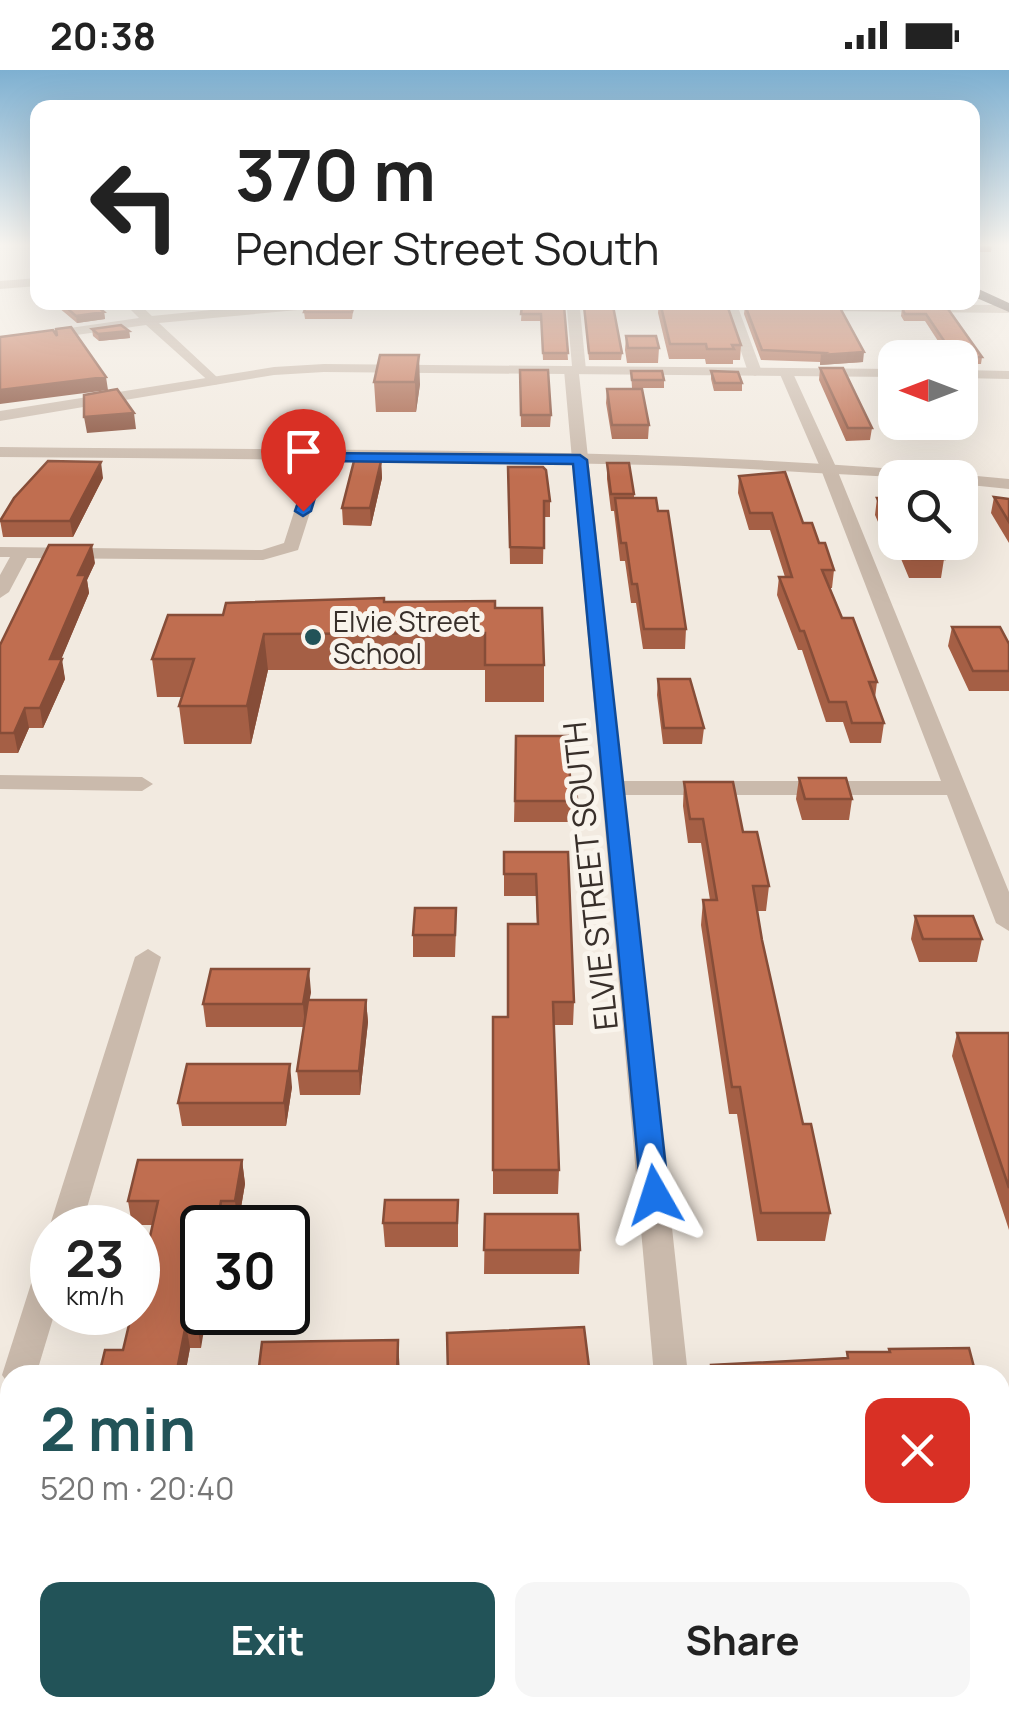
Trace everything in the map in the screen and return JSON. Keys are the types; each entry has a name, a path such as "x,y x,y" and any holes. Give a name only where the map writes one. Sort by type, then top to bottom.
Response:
{"street":[{"path":"0,342 128,323"},
{"path":"150,323 213,381"},
{"name":"ELVIE STREET SOUTH","path":"574,323 580,460 670,1365"},
{"path":"738,323 755,372"},
{"path":"0,416 213,381 324,368 878,374"},
{"path":"786,372 828,467 1009,923"},
{"path":"978,374 1009,375"},
{"path":"0,452 580,460 878,472"},
{"path":"0,552 280,552 292,546 320,456"},
{"path":"978,480 1009,484"},
{"path":"0,592 22,551"},
{"path":"0,782 142,784"},
{"path":"614,788 954,788"},
{"path":"72,1205 148,957"},
{"path":"23,1365 32,1335"}],"building":[{"path":"541,323 565,323 568,353 543,353"},
{"path":"586,323 616,323 622,353 589,353"},
{"path":"665,323 733,323 741,345 732,345 734,349 707,349 706,344 670,344"},
{"path":"752,323 848,323 864,352 821,355 825,353 762,350"},
{"path":"932,323 958,323 970,340 944,340"},
{"path":"121,325 129,331 98,334 92,329"},
{"path":"71,327 106,377 0,390 0,337 53,330 57,336 56,329"},
{"path":"626,336 656,336 659,348 628,348"},
{"path":"380,355 419,355 415,382 374,382"},
{"path":"820,368 843,368 872,428 848,428"},
{"path":"520,370 548,370 551,415 521,415"},
{"path":"631,371 662,371 664,380 632,380"},
{"path":"711,371 738,372 742,383 715,383"},
{"path":"117,389 134,413 84,417 84,395"},
{"path":"607,389 642,389 649,425 612,425"},
{"path":"48,461 101,462 70,521 0,521 14,498"},
{"path":"354,461 381,461 370,508 342,508"},
{"path":"607,463 629,463 634,494 611,494"},
{"path":"508,467 546,470 550,501 544,501 544,548 510,547"},
{"path":"785,472 803,523 812,523 819,543 825,543 834,570 822,570 842,618 853,618 877,682 869,682 884,723 852,723 846,702 829,702 804,631 800,631 779,577 792,577 772,513 750,513 739,476"},
{"path":"994,497 1009,499 1009,522"},
{"path":"615,498 656,498 658,511 668,511 686,629 644,629 637,584 632,584 626,543 621,543"},
{"path":"49,545 92,545 78,575 86,575 50,659 62,659 40,708 25,708 14,733 0,733 0,645"},
{"path":"384,598 384,602 495,601 495,608 542,608 544,665 485,665 485,633 264,634 247,706 179,706 194,659 152,659 168,615 223,615 226,603"},
{"path":"952,627 1000,627 1009,644 1009,671 973,671"},
{"path":"658,679 690,679 704,728 664,728"},
{"path":"516,736 568,736 570,778 576,778 577,801 515,801"},
{"path":"799,778 846,778 852,799 805,799"},
{"path":"684,782 733,782 743,832 757,832 769,886 753,886 762,940 803,1124 811,1124 830,1213 761,1213 740,1087 732,1087 703,900 717,900 703,819 690,819"},
{"path":"504,852 568,852 574,1002 553,1002 559,1170 493,1170 493,1017 508,1017 508,924 538,924 536,874 504,874"},
{"path":"415,908 456,908 455,935 413,935"},
{"path":"915,916 973,916 982,939 923,939"},
{"path":"211,969 309,969 303,1004 203,1004"},
{"path":"308,1000 366,1000 359,1071 297,1071"},
{"path":"957,1033 1009,1033 1009,1188"},
{"path":"187,1064 290,1064 284,1103 178,1103"},
{"path":"138,1160 242,1160 235,1201 180,1205 180,1335 184,1335 178,1365 101,1365 105,1350 123,1350 127,1335 160,1335 158,1201 128,1201"},
{"path":"385,1200 458,1200 457,1223 383,1223"},
{"path":"485,1214 578,1214 580,1250 484,1250"},
{"path":"584,1327 589,1365 448,1365 447,1333"},
{"path":"398,1340 397,1365 259,1365 262,1342"},
{"path":"969,1348 973,1365 711,1365 848,1358 847,1352 890,1352 889,1349"}],"place":[{"name":"Elvie Street School","path":"313,637"}],"route":[{"path":"303,511 320,456 580,460 655,1195"}]}
